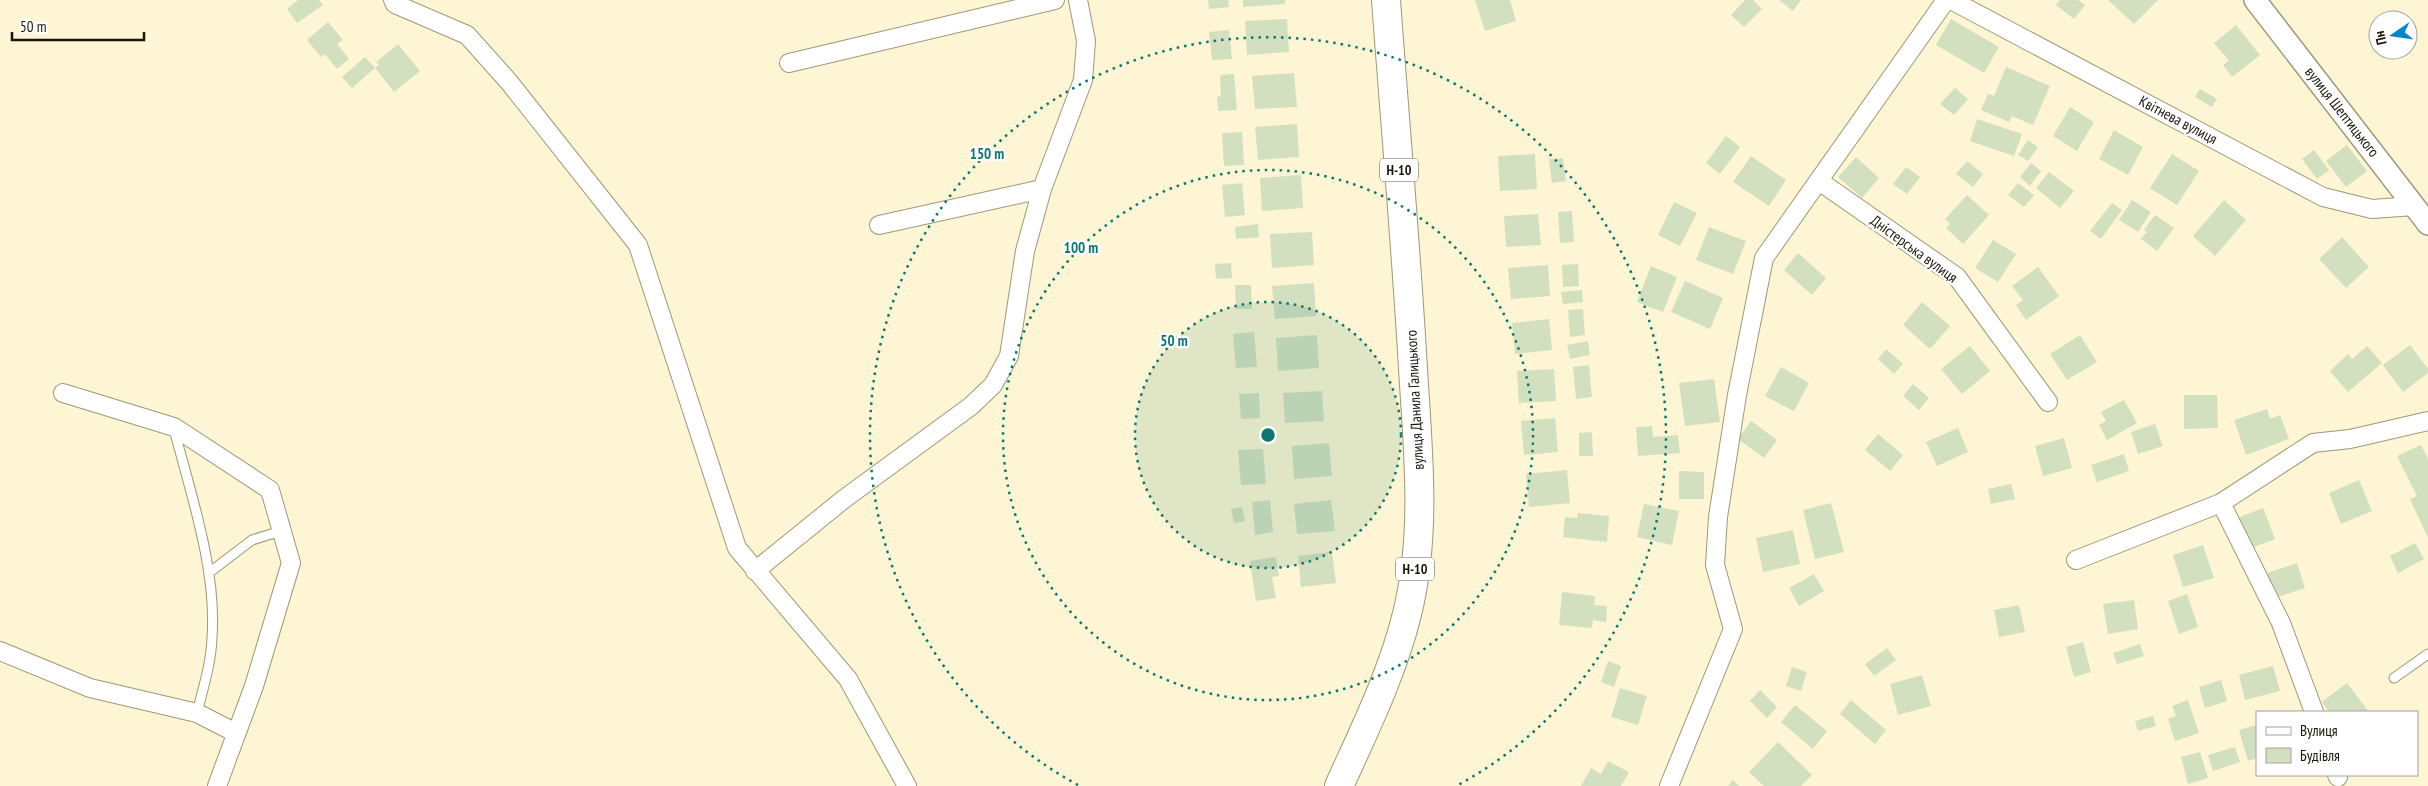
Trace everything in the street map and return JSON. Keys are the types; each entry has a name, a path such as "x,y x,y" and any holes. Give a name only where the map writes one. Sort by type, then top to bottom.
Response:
{"main road":[{"name":"вулиця Данила Галицького","path":"1339,786 1377,702 1407,614 1418,549 1420,483 1412,339 1386,0"}],"street":[{"path":"393,0 396,4 467,35 509,82 638,245 737,548 848,679 906,786"},
{"path":"789,63 1055,0"},
{"path":"755,571 844,499 971,406 993,385 1009,356 1025,252 1042,189 1083,80 1086,41 1078,0"},
{"path":"1669,786 1733,629 1715,565 1718,517 1737,395 1764,258 1946,0"},
{"name":"Квітнева вулиця","path":"1951,0 2323,197 2372,209 2414,206"},
{"name":"вулиця Шептицького","path":"2256,0 2428,224"},
{"name":"Дністерська вулиця","path":"1819,181 1957,277 2048,402"},
{"path":"879,225 1042,189"},
{"path":"63,393 174,427 270,490 291,562 254,686 217,786"},
{"path":"2076,560 2221,503 2313,443 2350,439 2428,422"},
{"path":"2221,503 2281,623 2314,711"},
{"path":"0,651 90,688 197,712 236,733"}],"lane":[{"path":"174,427 210,572 213,637 208,669 197,712"},
{"path":"210,572 252,540 281,531"},
{"path":"2394,678 2428,654"}],"building":[{"path":"298,0 319,0 323,5 297,23 287,9"},
{"path":"1208,0 1228,0 1229,7 1209,9"},
{"path":"1243,0 1285,0 1285,4 1243,7"},
{"path":"1475,0 1510,0 1516,21 1485,31"},
{"path":"1745,0 1753,0 1762,9 1744,27 1731,15"},
{"path":"1779,0 1801,0 1793,11"},
{"path":"2060,0 2078,0 2085,5 2074,19 2056,5"},
{"path":"2108,0 2158,0 2134,24"},
{"path":"1287,19 1289,52 1247,55 1245,21"},
{"path":"1951,19 1999,47 1984,73 1936,45"},
{"path":"328,22 343,40 337,44 349,59 337,69 325,54 321,57 307,40"},
{"path":"2236,25 2260,55 2232,77 2223,65 2229,61 2214,43"},
{"path":"1229,30 1232,59 1212,60 1209,32"},
{"path":"398,44 420,71 394,92 375,68 379,65 376,62"},
{"path":"365,57 375,68 352,88 342,77"},
{"path":"2006,67 2050,86 2033,125 2012,116 2009,122 1981,110 1988,94 1994,96"},
{"path":"1294,73 1297,107 1255,109 1252,76"},
{"path":"1234,74 1237,110 1218,111 1217,97 1221,96 1220,75"},
{"path":"1955,88 1968,99 1954,115 1940,104"},
{"path":"2200,89 2217,99 2212,107 2195,97"},
{"path":"2070,107 2094,122 2077,151 2053,136"},
{"path":"1977,119 2022,134 2014,156 1970,141"},
{"path":"1297,124 1299,157 1258,160 1255,127"},
{"path":"2114,130 2143,147 2128,175 2099,159"},
{"path":"1242,132 1244,165 1224,166 1222,133"},
{"path":"1726,136 1740,147 1720,174 1706,163"},
{"path":"2028,140 2038,147 2028,161 2018,155"},
{"path":"2347,145 2367,171 2346,187 2326,161"},
{"path":"2314,150 2329,170 2317,179 2302,159"},
{"path":"1535,154 1537,189 1500,191 1498,156"},
{"path":"2172,154 2199,171 2177,205 2150,188"},
{"path":"1751,156 1786,180 1769,206 1733,182"},
{"path":"1856,157 1879,178 1862,198 1838,177"},
{"path":"1563,158 1566,181 1552,183 1549,159"},
{"path":"1967,161 1983,174 1973,187 1956,174"},
{"path":"2031,163 2041,171 2030,186 2020,177"},
{"path":"1906,167 1920,177 1907,194 1893,184"},
{"path":"2049,172 2074,191 2060,208 2036,188"},
{"path":"1301,175 1303,208 1262,211 1260,178"},
{"path":"1242,183 1245,215 1225,217 1222,185"},
{"path":"2018,183 2034,195 2024,207 2008,195"},
{"path":"1967,195 1989,215 1963,244 1946,228 1950,224 1945,219"},
{"path":"2132,200 2151,212 2138,232 2119,220"},
{"path":"2224,200 2246,220 2215,256 2193,236"},
{"path":"1674,202 1697,213 1680,246 1658,235"},
{"path":"2112,203 2122,210 2101,239 2090,231"},
{"path":"1572,211 1574,242 1560,243 1558,212"},
{"path":"1538,214 1541,245 1506,247 1504,216"},
{"path":"2155,215 2174,228 2157,251 2141,239 2147,232 2144,230"},
{"path":"1258,224 1259,237 1236,239 1235,227"},
{"path":"1709,227 1746,241 1733,274 1696,260"},
{"path":"1312,232 1314,265 1272,268 1270,234"},
{"path":"2342,237 2369,267 2346,288 2319,259"},
{"path":"1993,240 2016,254 1998,282 1975,268"},
{"path":"1798,253 1826,278 1812,295 1784,270"},
{"path":"1231,263 1232,278 1216,279 1215,264"},
{"path":"1578,264 1579,286 1563,287 1562,265"},
{"path":"1548,265 1550,296 1511,299 1508,268"},
{"path":"1651,266 1677,277 1663,312 1637,302"},
{"path":"2038,267 2059,296 2026,320 2016,305 2023,300 2012,286"},
{"path":"1685,281 1723,298 1710,329 1671,312"},
{"path":"1314,283 1316,316 1275,319 1272,286"},
{"path":"1235,285 1251,285 1252,309 1236,309"},
{"path":"1582,290 1583,302 1563,304 1561,292"},
{"path":"1922,302 1950,326 1930,349 1903,325"},
{"path":"1583,309 1585,335 1570,337 1568,310"},
{"path":"1549,319 1552,350 1515,354 1512,323"},
{"path":"1254,332 1257,367 1236,368 1233,334"},
{"path":"1317,335 1319,368 1278,371 1276,338"},
{"path":"2080,335 2097,362 2067,380 2050,354"},
{"path":"1588,341 1590,355 1570,359 1567,345"},
{"path":"2410,345 2428,369 2428,373 2403,392 2383,365"},
{"path":"1970,346 1990,371 1962,394 1941,369"},
{"path":"2367,346 2382,363 2348,392 2330,371 2348,354 2352,359"},
{"path":"1886,349 1903,364 1894,374 1878,359"},
{"path":"1589,365 1592,397 1576,399 1573,367"},
{"path":"1781,367 1809,383 1794,411 1765,396"},
{"path":"1554,369 1556,401 1519,403 1517,371"},
{"path":"1714,379 1720,422 1685,426 1679,383"},
{"path":"1913,384 1929,398 1919,410 1903,396"},
{"path":"1322,391 1324,421 1285,423 1283,393"},
{"path":"1259,393 1260,418 1241,419 1239,394"},
{"path":"2184,395 2217,395 2218,428 2184,429"},
{"path":"2124,400 2137,423 2107,440 2099,425 2106,421 2101,412"},
{"path":"2267,409 2270,419 2280,415 2289,439 2246,455 2234,420"},
{"path":"1555,418 1558,452 1524,455 1521,421"},
{"path":"1751,421 1777,440 1764,458 1738,439"},
{"path":"2155,424 2163,446 2138,454 2131,432"},
{"path":"1652,426 1653,437 1678,435 1680,453 1638,456 1636,427"},
{"path":"1958,428 1968,452 1937,466 1926,442"},
{"path":"1592,432 1593,456 1579,456 1579,433"},
{"path":"1878,434 1903,455 1890,471 1865,450"},
{"path":"2064,438 2072,468 2043,476 2035,446"},
{"path":"1329,443 1332,476 1294,479 1292,446"},
{"path":"2421,445 2428,459 2428,538 2410,499 2417,496 2397,456"},
{"path":"1263,449 1266,484 1241,485 1238,450"},
{"path":"2124,454 2129,471 2097,482 2091,465"},
{"path":"1567,470 1570,503 1529,507 1526,474"},
{"path":"1679,471 1704,472 1704,499 1679,499"},
{"path":"2359,480 2372,511 2341,524 2329,493"},
{"path":"2011,484 2015,499 1991,504 1988,489"},
{"path":"1270,500 1273,532 1255,535 1252,502"},
{"path":"1331,500 1335,531 1297,534 1294,504"},
{"path":"1831,503 1844,552 1815,559 1803,510"},
{"path":"1644,504 1679,511 1672,545 1637,537"},
{"path":"1242,507 1245,521 1234,523 1231,509"},
{"path":"2263,508 2275,539 2249,549 2237,518"},
{"path":"1578,513 1609,516 1607,542 1563,537 1565,517 1577,518"},
{"path":"1793,530 1800,564 1763,572 1756,538"},
{"path":"2415,543 2424,559 2398,573 2390,556"},
{"path":"2203,545 2214,578 2183,587 2173,555"},
{"path":"1332,552 1336,583 1301,587 1298,556"},
{"path":"1276,557 1279,576 1272,577 1276,598 1256,601 1250,561"},
{"path":"2297,563 2305,588 2275,598 2267,573"},
{"path":"1814,574 1824,591 1799,606 1789,588"},
{"path":"1562,592 1595,596 1594,605 1607,606 1606,622 1593,620 1592,628 1559,625"},
{"path":"2187,594 2198,627 2179,634 2168,601"},
{"path":"2134,600 2138,629 2108,634 2103,604"},
{"path":"2019,605 2025,632 1999,637 1994,610"},
{"path":"2083,642 2091,672 2074,677 2066,647"},
{"path":"2140,644 2144,656 2117,664 2113,653"},
{"path":"1887,648 1896,660 1874,676 1865,664"},
{"path":"1608,661 1621,666 1614,687 1601,682"},
{"path":"2273,666 2280,691 2245,700 2239,675"},
{"path":"1792,667 1807,672 1801,691 1786,686"},
{"path":"1922,675 1931,706 1898,715 1890,684"},
{"path":"2221,680 2227,701 2205,708 2199,687"},
{"path":"2347,683 2368,711 2328,711 2322,702"},
{"path":"1620,688 1647,696 1638,725 1611,717"},
{"path":"1760,690 1777,707 1767,718 1750,701"},
{"path":"1851,700 1886,730 1875,744 1840,714"},
{"path":"2188,700 2199,733 2175,741 2168,719 2176,716 2172,706"},
{"path":"1795,705 1827,731 1813,749 1781,722"},
{"path":"2153,716 2156,726 2138,731 2135,721"},
{"path":"2256,725 2256,758 2248,761 2239,730"},
{"path":"1778,742 1812,775 1801,786 1764,786 1749,772"},
{"path":"2235,747 2240,762 2213,771 2208,755"},
{"path":"2200,752 2208,778 2188,784 2181,757"},
{"path":"1608,761 1629,772 1621,786 1581,786 1591,768 1601,774"},
{"path":"1733,780 1739,786 1728,786"}]}
